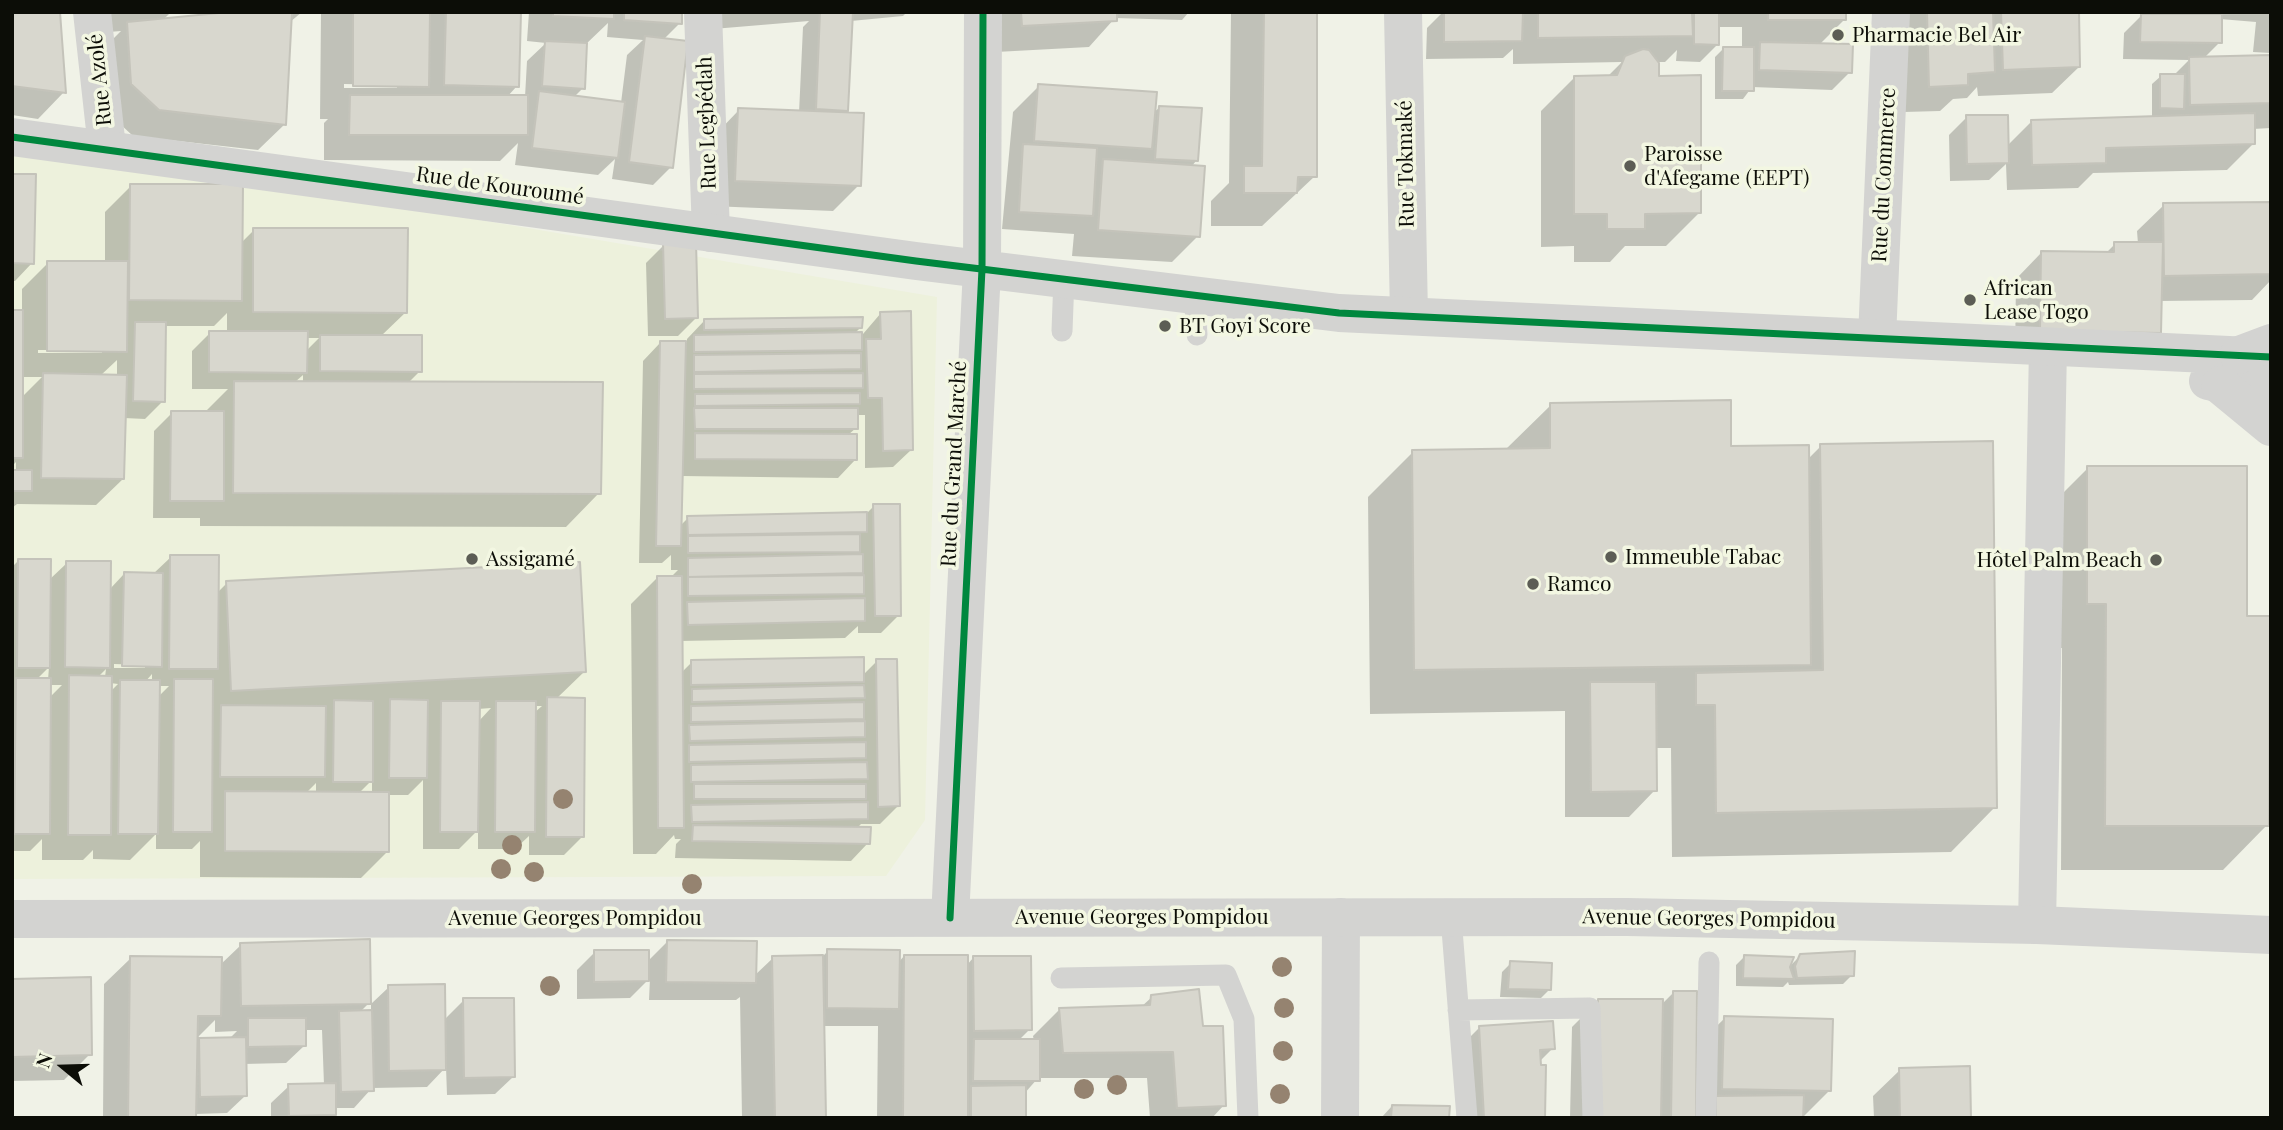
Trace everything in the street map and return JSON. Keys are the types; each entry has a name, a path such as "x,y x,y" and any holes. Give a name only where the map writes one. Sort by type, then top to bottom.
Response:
{"main road":[{"name":"Rue Azolé","path":"92,12 107,148"},
{"name":"Rue Legbédah","path":"703,12 711,233"},
{"name":"Rue du Grand Marché","path":"950,918 982,269 983,12"},
{"name":"Rue Tokmaké","path":"1403,12 1409,317"},
{"name":"Rue du Commerce","path":"1877,338 1891,12"},
{"name":"Rue de Kouroumé","path":"12,137 982,269 1339,313 1877,338 2250,360 2271,395"},
{"path":"2037,925 2048,347"},
{"path":"2250,360 2271,427"},
{"path":"1340,1118 1341,917"},
{"name":"Avenue Georges Pompidou","path":"12,919 1641,917 2037,925 2271,935"}],"lane":[{"path":"1062,331 1064,278"},
{"path":"1194,295 1197,335"},
{"path":"1451,917 1467,1118"},
{"path":"1706,1118 1709,962"},
{"path":"1061,978 1226,975 1244,1019 1248,1118"},
{"path":"1458,1010 1590,1008 1593,1118"}],"shaded area":[{"name":"Assigamé","path":"12,150 189,171 937,297 925,820 886,876 12,879"}],"building":[{"path":"12,12 60,12 66,93 12,86"},
{"path":"229,12 292,12 286,125 159,110 131,84 127,22"},
{"path":"353,12 430,12 429,87 353,86"},
{"path":"446,12 521,12 519,87 444,85"},
{"path":"553,12 614,12 614,19 553,16"},
{"path":"624,12 682,12 682,24 624,20"},
{"path":"820,12 853,12 848,111 816,109"},
{"path":"1021,12 1117,12 1117,21 1022,26"},
{"path":"1264,12 1317,12 1317,177 1298,177 1297,193 1244,193 1244,166 1262,166"},
{"path":"1444,12 1523,12 1522,41 1444,42"},
{"path":"1538,12 1692,12 1693,36 1538,38"},
{"path":"1694,12 1719,12 1719,45 1694,44"},
{"path":"1768,12 1846,12 1846,20 1768,20"},
{"path":"1927,12 1993,12 1995,72 1968,74 1968,85 1929,87"},
{"path":"2001,12 2079,12 2080,67 2003,70"},
{"path":"2141,14 2222,14 2222,43 2140,42"},
{"path":"645,36 688,41 673,168 629,162"},
{"path":"545,41 587,43 585,89 542,86"},
{"path":"1760,42 1853,44 1852,73 1759,70"},
{"path":"1723,47 1754,47 1754,91 1722,91"},
{"path":"1643,49 1649,50 1659,63 1659,76 1701,75 1701,213 1645,214 1645,229 1607,229 1607,214 1574,214 1574,76 1617,75 1625,56"},
{"path":"2271,55 2271,103 2190,105 2189,57"},
{"path":"2160,74 2185,74 2184,109 2160,108"},
{"path":"1038,84 1157,92 1152,149 1034,141"},
{"path":"539,91 625,102 618,158 532,148"},
{"path":"350,95 528,95 528,135 349,135"},
{"path":"1159,106 1202,108 1198,161 1155,159"},
{"path":"738,108 864,113 861,186 735,181"},
{"path":"2255,113 2255,144 2106,148 2106,163 2032,165 2031,120"},
{"path":"1966,115 2008,115 2009,163 1967,164"},
{"path":"1023,144 1097,148 1093,216 1019,212"},
{"path":"1103,159 1205,166 1200,237 1098,230"},
{"path":"12,174 36,174 34,264 12,263"},
{"path":"130,184 243,184 242,301 129,300"},
{"path":"2271,202 2271,274 2164,276 2163,203"},
{"path":"253,228 408,228 407,313 253,312"},
{"path":"696,242 698,318 665,319 663,243"},
{"path":"2114,242 2163,242 2161,333 2040,331 2041,251 2114,252"},
{"path":"47,261 128,261 127,352 47,351"},
{"path":"12,310 23,310 23,458 12,458"},
{"path":"911,311 913,450 883,451 882,398 868,398 866,339 881,339 880,312"},
{"path":"863,317 862,328 704,330 704,319"},
{"path":"135,322 166,322 165,402 133,401"},
{"path":"209,331 308,331 307,373 209,372"},
{"path":"862,332 862,350 694,352 694,335"},
{"path":"320,335 422,335 422,372 320,371"},
{"path":"660,341 686,341 681,546 656,546"},
{"path":"861,353 861,369 694,372 694,355"},
{"path":"43,373 127,375 124,479 41,478"},
{"path":"863,373 863,388 694,389 694,374"},
{"path":"234,381 603,382 601,494 233,493"},
{"path":"860,393 860,404 695,406 695,394"},
{"name":"Immeuble Tabac","path":"1731,400 1731,446 1809,445 1811,665 1414,670 1412,450 1550,448 1550,403"},
{"path":"694,408 858,408 858,429 695,429"},
{"path":"171,411 224,411 224,501 170,501"},
{"path":"695,433 857,434 857,460 695,459"},
{"name":"Immeuble Tabac","path":"1993,441 1997,808 1716,813 1715,705 1696,705 1696,673 1823,670 1820,444"},
{"path":"2087,466 2247,466 2247,616 2270,616 2269,826 2105,826 2106,604 2087,604"},
{"path":"12,470 32,470 32,491 12,491"},
{"path":"873,504 900,504 901,616 875,616"},
{"path":"867,512 867,532 688,535 687,516"},
{"path":"860,534 860,552 688,553 688,536"},
{"path":"863,554 863,573 688,577 688,558"},
{"path":"170,555 219,555 218,669 169,669"},
{"path":"18,559 51,559 50,668 17,668"},
{"path":"66,561 111,561 110,668 65,667"},
{"path":"580,562 586,672 231,691 226,581"},
{"path":"124,572 163,573 162,667 122,666"},
{"path":"864,575 864,594 688,596 688,577"},
{"path":"657,576 682,576 684,828 658,828"},
{"path":"865,598 865,621 688,625 687,602"},
{"path":"864,657 864,682 691,685 691,660"},
{"path":"876,659 897,659 900,806 878,807"},
{"path":"69,675 112,676 111,835 68,835"},
{"path":"16,678 51,678 50,834 14,834"},
{"path":"174,679 213,679 212,832 173,832"},
{"path":"120,680 160,680 158,834 118,834"},
{"path":"1590,682 1656,682 1657,791 1591,792"},
{"path":"864,685 865,698 692,702 692,689"},
{"path":"547,697 585,698 584,837 546,837"},
{"path":"390,699 428,700 427,778 389,778"},
{"path":"334,700 373,701 373,782 333,782"},
{"path":"441,701 480,701 478,832 440,832"},
{"path":"496,701 536,701 535,832 495,832"},
{"path":"864,702 864,719 691,722 691,706"},
{"path":"221,705 326,706 325,777 220,777"},
{"path":"865,721 865,737 690,741 689,725"},
{"path":"866,742 866,758 689,762 689,745"},
{"path":"867,762 868,779 691,782 691,765"},
{"path":"694,784 866,784 866,799 694,799"},
{"path":"225,791 389,792 389,852 225,851"},
{"path":"868,802 868,819 692,822 691,805"},
{"path":"693,825 871,827 870,844 692,841"},
{"path":"370,939 371,1004 241,1006 240,943"},
{"path":"667,940 757,941 756,983 666,982"},
{"path":"827,949 900,950 899,1009 827,1008"},
{"path":"594,950 649,950 649,981 594,982"},
{"path":"1855,951 1854,976 1797,978 1795,966 1800,954"},
{"path":"823,955 826,1118 775,1118 772,956"},
{"path":"904,955 968,955 968,1118 903,1118"},
{"path":"1744,955 1794,957 1790,967 1794,979 1743,978"},
{"path":"130,956 222,957 221,1016 198,1016 196,1118 128,1118"},
{"path":"973,956 1031,956 1032,1030 974,1031"},
{"path":"1510,961 1552,963 1551,990 1508,989"},
{"path":"91,977 92,1055 12,1057 12,979"},
{"path":"445,984 446,1070 389,1071 388,985"},
{"path":"1199,989 1203,1026 1223,1026 1226,1106 1177,1108 1173,1052 1063,1053 1059,1008 1150,1005 1151,995"},
{"path":"1673,991 1697,991 1696,1118 1671,1118"},
{"path":"463,998 514,998 515,1077 464,1078"},
{"path":"1598,999 1663,999 1661,1118 1595,1118"},
{"path":"372,1010 374,1091 341,1092 339,1011"},
{"path":"1724,1016 1833,1019 1831,1091 1722,1089"},
{"path":"248,1018 306,1018 306,1046 248,1047"},
{"path":"1553,1021 1555,1049 1540,1050 1541,1065 1546,1065 1545,1118 1484,1118 1479,1026"},
{"path":"246,1037 247,1096 200,1097 199,1038"},
{"path":"974,1039 1040,1039 1040,1081 973,1081"},
{"path":"1970,1066 1971,1118 1900,1118 1899,1068"},
{"path":"336,1083 336,1115 289,1116 288,1084"},
{"path":"1026,1085 1026,1118 971,1118 971,1086"},
{"path":"1804,1095 1803,1118 1716,1118 1716,1096"},
{"path":"1392,1105 1450,1106 1449,1118 1391,1118"}],"cycle path":[{"path":"950,918 982,269 983,12"},
{"path":"12,137 916,261 1339,313 2271,357"}],"place":[{"name":"Pharmacie Bel Air","path":"1838,35"},
{"name":"Paroisse d'Afegame (EEPT)","path":"1630,166"},
{"name":"African Lease Togo","path":"1970,300"},
{"name":"BT Goyi Score","path":"1165,326"},
{"name":"Immeuble Tabac","path":"1611,557"},
{"name":"Assigamé","path":"472,559"},
{"name":"Hôtel Palm Beach","path":"2156,560"},
{"name":"Ramco","path":"1533,584"}]}
